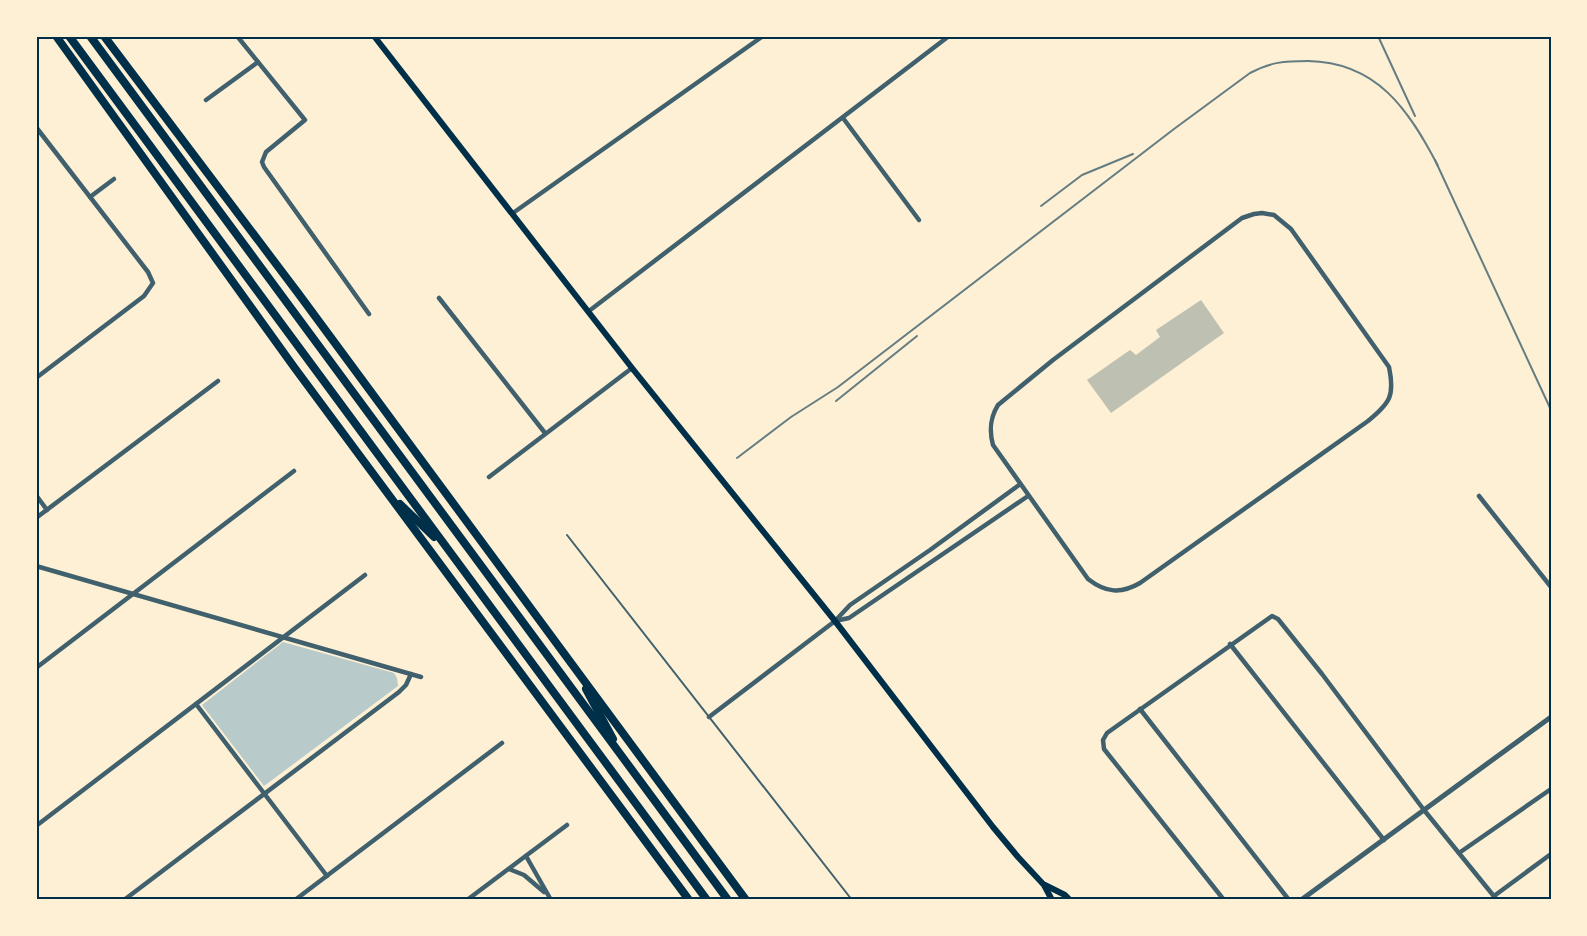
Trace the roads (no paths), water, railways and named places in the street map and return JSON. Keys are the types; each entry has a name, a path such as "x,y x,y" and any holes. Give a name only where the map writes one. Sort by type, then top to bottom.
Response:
{"highway":[{"path":"56,36 246,302 689,900"},
{"path":"69,36 707,900"},
{"path":"90,36 728,900"},
{"path":"104,36 286,277 746,900"},
{"path":"381,485 452,555"},
{"path":"572,663 626,764"}],"main road":[{"path":"374,36 632,368 836,621 993,827 1044,885 1052,900"},
{"path":"1044,885 1065,895 1070,900"}],"street":[{"path":"237,36 305,120 266,152 262,162 264,167 369,314"},
{"path":"513,213 763,36"},
{"path":"589,311 949,36"},
{"path":"206,100 258,62"},
{"path":"843,118 919,220"},
{"path":"36,127 148,272 153,283 144,296 36,378"},
{"path":"90,197 114,179"},
{"path":"1254,214 1274,215 1291,229 1389,367 1392,395 1384,408 1376,415 1130,589 1110,591 1098,587 1088,579 1019,485 993,445 990,434 990,423 998,405 1053,360 1242,218 1254,214"},
{"path":"440,298 545,433"},
{"path":"489,477 632,368"},
{"path":"36,518 218,381"},
{"path":"36,668 294,471"},
{"path":"709,717 836,621 850,605 1019,485"},
{"path":"36,495 47,510"},
{"path":"836,621 849,618 1028,496"},
{"path":"1479,496 1551,587"},
{"path":"36,566 421,676"},
{"path":"36,826 365,575"},
{"path":"1224,900 1104,749 1103,740 1107,733 1272,616 1278,619 1322,674 1424,810 1495,898 1551,854"},
{"path":"1230,644 1384,840"},
{"path":"124,900 399,692 406,685 411,674"},
{"path":"196,704 327,876"},
{"path":"1140,709 1289,900"},
{"path":"1301,900 1551,717"},
{"path":"295,900 502,743"},
{"path":"1459,853 1551,789"},
{"path":"467,900 567,825"},
{"path":"526,856 546,894"},
{"path":"509,869 524,875 551,900"}],"lane":[{"path":"567,535 852,900"}],"railway":[{"path":"1378,36 1415,116"},
{"path":"737,458 791,417 838,387 1174,129 1250,73 1265,66 1292,61 1332,64 1353,70 1372,80 1402,108 1438,166"},
{"path":"1041,206 1082,175 1133,154"},
{"path":"1435,160 1551,410"},
{"path":"836,401 917,336"}]}
